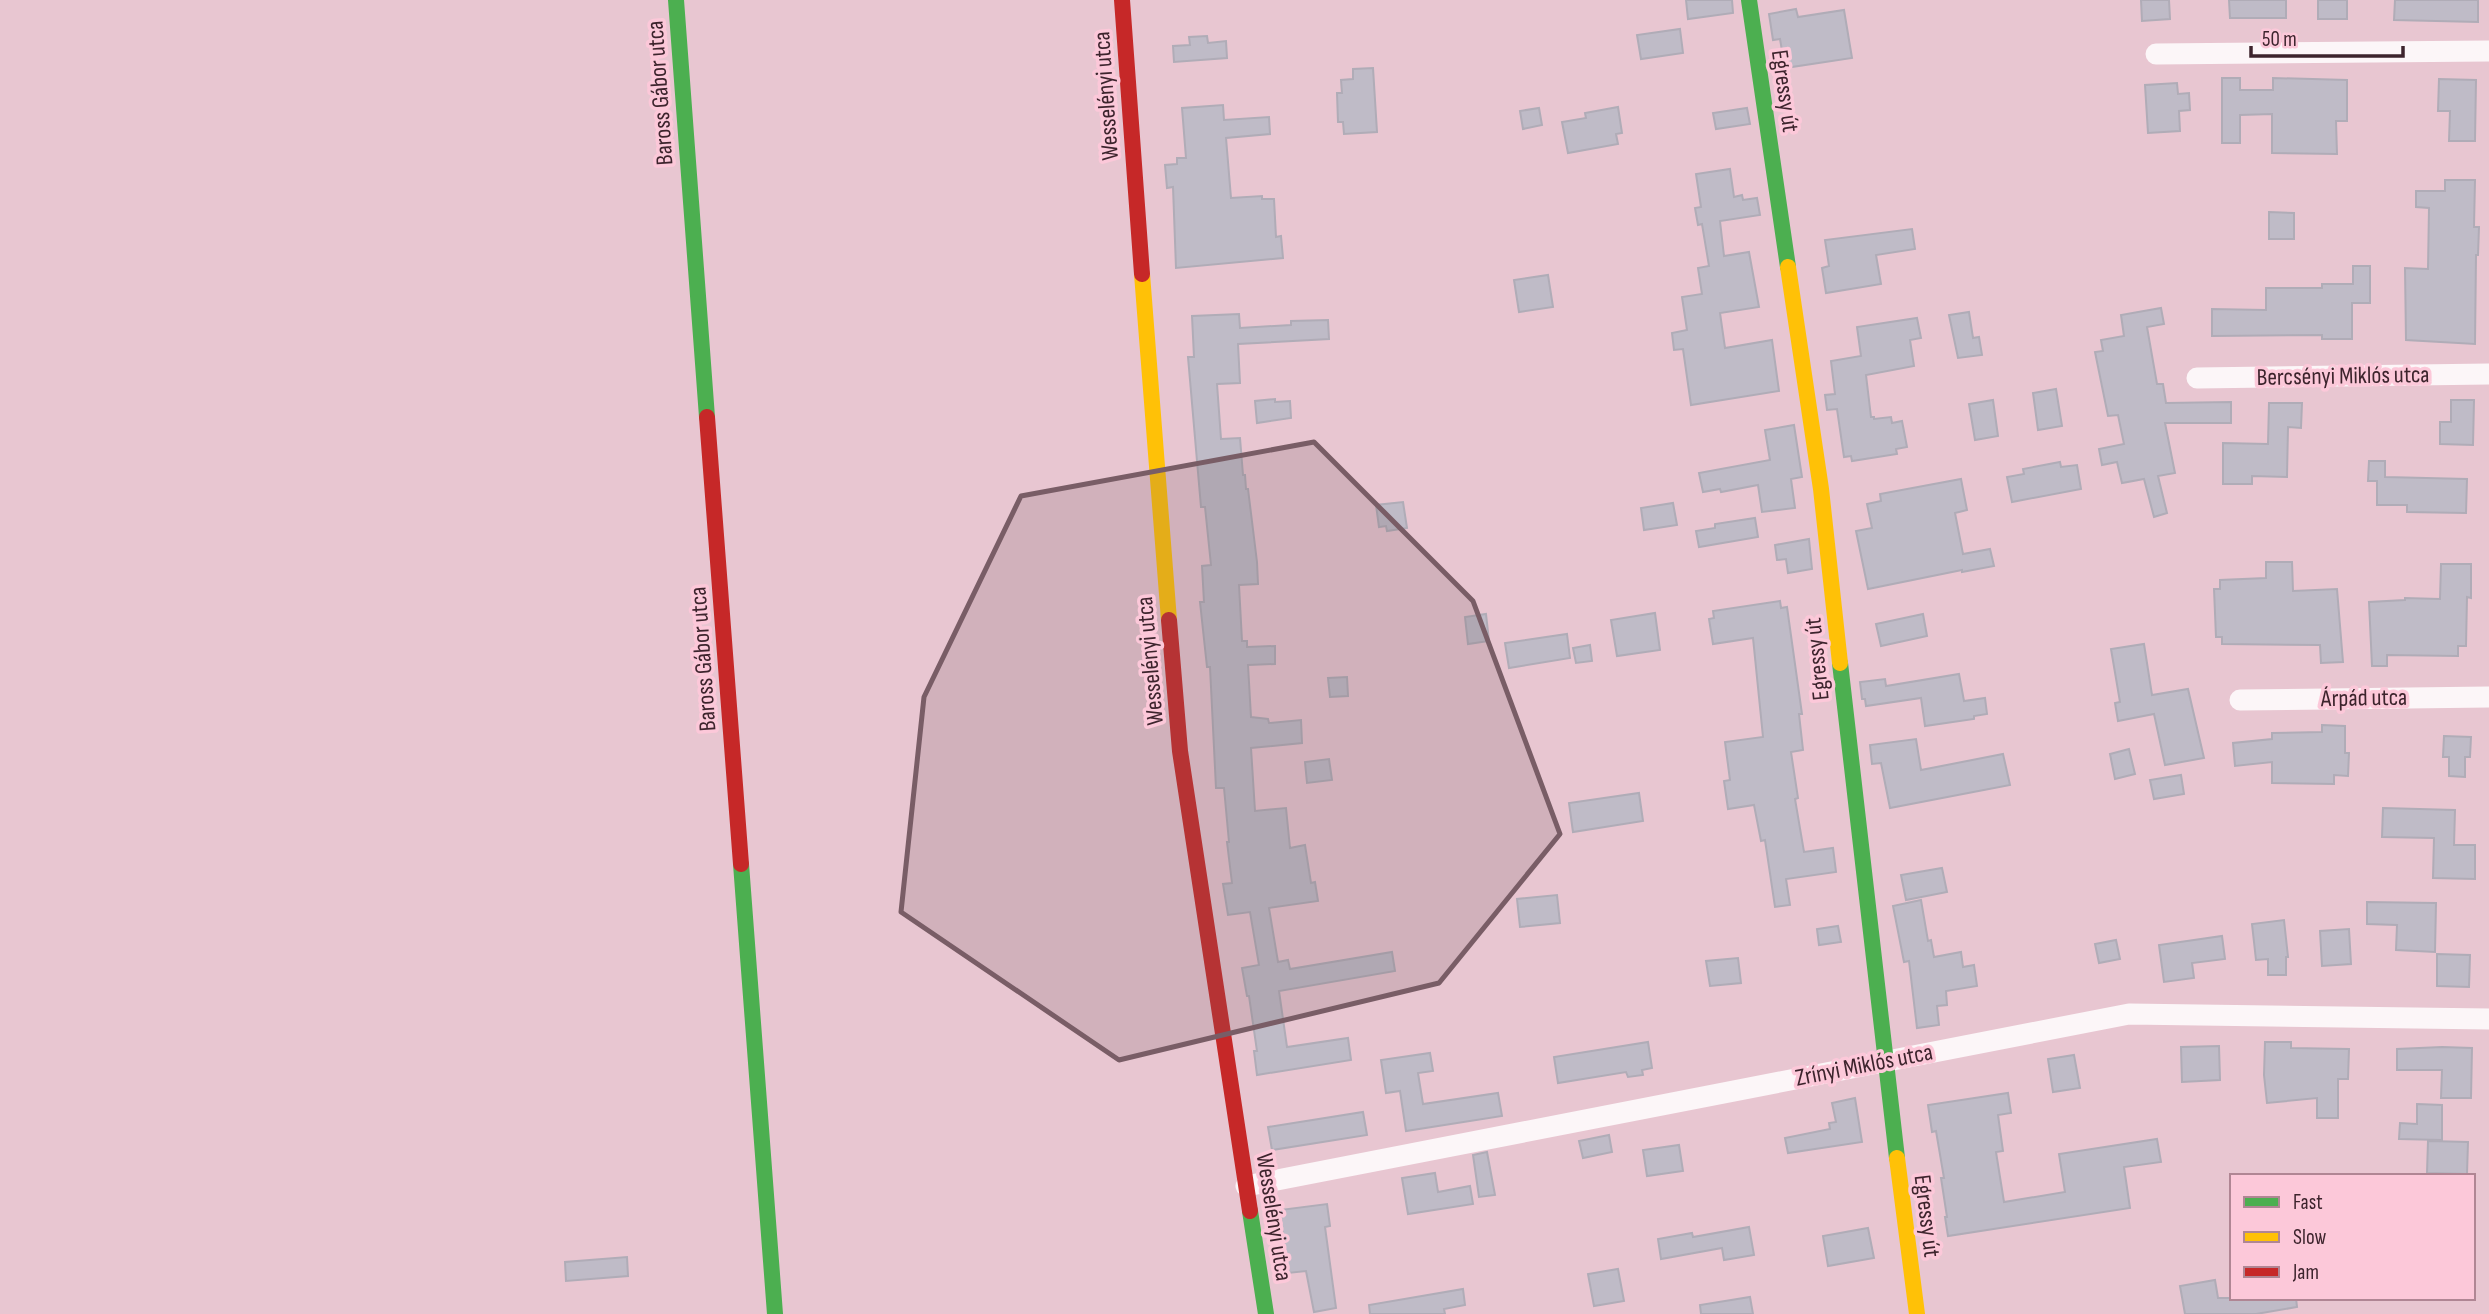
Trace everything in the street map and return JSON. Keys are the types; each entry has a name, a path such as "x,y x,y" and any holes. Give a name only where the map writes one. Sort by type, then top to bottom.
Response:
{"street":[{"name":"Baross Gábor utca","path":"676,0 775,1314"},
{"name":"Wesselényi utca","path":"1122,0 1180,751 1266,1314"},
{"name":"Egressy út","path":"1749,0 1821,489 1884,1062 1917,1314"},
{"path":"2156,54 2489,51"},
{"name":"Bercsényi Miklós utca","path":"2197,378 2489,374"},
{"name":"Árpád utca","path":"2240,700 2489,697"},
{"name":"Zrínyi Miklós utca","path":"1246,1186 2129,1014 2489,1019"}],"highlighted area":[{"path":"1314,442 1473,601 1560,834 1439,983 1119,1060 901,912 924,697 1021,496"}],"building":[{"path":"1686,0 1732,0 1733,13 1688,19"},
{"path":"2141,0 2169,0 2170,19 2142,21"},
{"path":"2229,0 2286,0 2286,18 2230,18"},
{"path":"2318,0 2347,0 2347,19 2318,19"},
{"path":"2395,0 2478,0 2478,22 2394,20"},
{"path":"1796,9 1798,17 1844,10 1852,58 1785,68 1780,39 1773,40 1769,14"},
{"path":"1680,29 1683,53 1641,59 1637,35"},
{"path":"1207,36 1208,43 1226,41 1227,58 1174,62 1173,46 1190,45 1189,37"},
{"path":"1373,68 1377,132 1344,134 1343,122 1338,122 1337,93 1342,93 1341,80 1353,79 1353,69"},
{"path":"2222,78 2240,78 2240,90 2273,90 2273,78 2347,80 2347,121 2336,121 2337,154 2272,153 2272,114 2240,115 2240,143 2222,143"},
{"path":"2439,79 2476,80 2475,141 2449,141 2450,111 2438,111"},
{"path":"2177,83 2178,94 2189,93 2190,110 2179,111 2180,131 2148,133 2145,85"},
{"path":"1223,105 1224,120 1269,117 1270,134 1226,138 1231,198 1262,196 1262,199 1274,199 1276,237 1281,236 1283,258 1176,268 1173,187 1167,188 1165,165 1177,164 1177,158 1186,158 1182,108"},
{"path":"1618,107 1622,133 1616,134 1618,144 1568,153 1562,122 1586,118 1585,113"},
{"path":"1539,108 1542,125 1523,129 1520,111"},
{"path":"1747,108 1750,124 1716,129 1713,113"},
{"path":"1730,169 1734,197 1742,195 1743,200 1757,198 1760,215 1720,221 1724,256 1749,252 1759,307 1720,313 1725,348 1772,340 1779,391 1691,405 1683,349 1674,350 1672,333 1687,330 1682,297 1702,294 1698,268 1709,266 1702,224 1698,225 1695,208 1701,207 1696,174"},
{"path":"2445,180 2475,180 2474,227 2479,227 2475,344 2406,340 2405,268 2428,269 2429,208 2416,207 2416,191 2445,191"},
{"path":"2269,212 2294,213 2294,239 2269,239"},
{"path":"1912,229 1915,249 1876,255 1881,284 1826,293 1822,268 1829,266 1825,240"},
{"path":"2353,266 2370,266 2370,303 2352,303 2352,339 2322,339 2322,335 2212,336 2212,309 2266,310 2266,288 2322,288 2322,284 2353,284"},
{"path":"1548,275 1553,307 1519,312 1514,280"},
{"path":"2161,308 2164,324 2147,327 2157,384 2163,384 2166,403 2231,402 2231,423 2165,423 2175,473 2158,476 2167,513 2154,517 2144,479 2122,483 2117,462 2102,465 2099,449 2124,444 2118,415 2108,416 2095,352 2103,351 2101,340 2124,336 2121,315"},
{"path":"1969,312 1973,338 1979,337 1982,355 1958,358 1949,315"},
{"path":"1239,314 1240,328 1291,325 1291,321 1328,320 1329,339 1238,344 1240,383 1217,384 1221,439 1240,438 1257,562 1258,584 1239,585 1242,641 1247,641 1247,647 1275,646 1275,664 1248,665 1251,717 1268,719 1269,723 1301,720 1302,743 1251,748 1255,811 1286,808 1290,848 1305,845 1311,883 1315,882 1318,901 1269,908 1278,962 1288,960 1290,969 1392,952 1395,971 1279,991 1287,1047 1348,1038 1351,1060 1257,1075 1254,1051 1257,1051 1242,968 1259,965 1250,912 1228,915 1223,884 1232,883 1229,842 1224,788 1216,788 1210,667 1207,667 1200,602 1204,602 1202,566 1211,565 1205,507 1201,507 1188,357 1194,357 1192,316"},
{"path":"1917,318 1921,338 1910,340 1914,366 1866,375 1871,417 1891,417 1892,423 1902,421 1907,447 1896,449 1897,454 1852,461 1851,456 1844,457 1837,409 1827,410 1825,395 1835,394 1831,361 1861,356 1857,327"},
{"path":"2056,389 2062,426 2038,430 2033,393"},
{"path":"1275,399 1275,402 1290,401 1291,418 1257,423 1255,401"},
{"path":"1993,400 1998,436 1975,440 1969,404"},
{"path":"2451,400 2474,400 2473,445 2440,444 2440,422 2451,422"},
{"path":"2269,403 2302,403 2301,428 2288,427 2287,477 2252,476 2252,484 2223,484 2223,443 2268,444"},
{"path":"1794,425 1802,477 1791,479 1795,508 1762,512 1758,485 1721,492 1720,489 1703,492 1699,473 1770,460 1765,430"},
{"path":"2369,461 2385,461 2385,477 2467,479 2466,513 2407,512 2407,505 2377,505 2377,481 2368,481"},
{"path":"2060,462 2061,467 2077,465 2081,489 2012,502 2007,477 2024,474 2023,469"},
{"path":"1961,479 1967,510 1955,513 1963,554 1990,549 1994,566 1868,589 1856,531 1872,528 1867,504 1881,501 1880,494"},
{"path":"1403,502 1407,528 1387,531 1386,526 1379,527 1376,505"},
{"path":"1673,503 1677,525 1644,530 1641,508"},
{"path":"1755,518 1758,537 1699,547 1696,531 1715,528 1715,524"},
{"path":"1809,539 1812,569 1788,573 1786,559 1777,560 1775,545"},
{"path":"2266,562 2292,562 2293,591 2337,589 2343,662 2321,663 2320,645 2222,644 2222,637 2216,637 2214,589 2220,589 2220,580 2266,578"},
{"path":"2441,564 2471,564 2466,646 2458,646 2458,656 2387,655 2387,666 2372,666 2369,602 2405,598 2440,599"},
{"path":"1780,601 1781,608 1787,607 1802,714 1799,714 1803,750 1791,752 1804,852 1833,848 1836,872 1786,879 1790,905 1775,907 1765,840 1761,841 1754,805 1728,809 1724,781 1730,780 1725,742 1763,737 1753,638 1713,644 1709,619 1714,618 1713,611"},
{"path":"1655,613 1660,650 1617,656 1611,620"},
{"path":"1486,614 1489,641 1468,644 1465,617"},
{"path":"1923,614 1927,636 1881,646 1876,624"},
{"path":"1567,634 1570,658 1509,668 1505,643"},
{"path":"2144,644 2152,695 2188,689 2204,758 2165,765 2154,714 2118,721 2115,703 2120,702 2111,649"},
{"path":"1590,645 1592,661 1576,663 1573,648"},
{"path":"1959,674 1964,701 1985,698 1987,714 1974,716 1974,719 1925,726 1921,698 1866,706 1865,699 1862,699 1860,682 1885,679 1886,686"},
{"path":"1347,677 1348,696 1330,697 1328,678"},
{"path":"2322,725 2345,726 2345,753 2349,753 2348,776 2334,775 2334,784 2272,783 2272,762 2235,766 2233,743 2272,739 2272,733 2322,732"},
{"path":"2444,736 2471,737 2470,757 2465,757 2465,777 2449,776 2449,757 2443,757"},
{"path":"1916,739 1921,770 2003,754 2010,785 1890,808 1881,763 1872,764 1870,745"},
{"path":"2129,749 2135,774 2115,779 2110,754"},
{"path":"1329,759 1332,780 1307,783 1305,762"},
{"path":"2181,775 2184,794 2154,799 2150,780"},
{"path":"1639,793 1643,821 1573,832 1569,803"},
{"path":"2383,808 2455,810 2454,845 2475,845 2475,879 2433,878 2434,838 2382,837"},
{"path":"1942,868 1947,892 1906,900 1901,875"},
{"path":"1557,895 1560,923 1520,927 1517,899"},
{"path":"1921,900 1928,941 1931,940 1934,957 1961,952 1963,967 1974,965 1977,986 1946,991 1947,1005 1937,1006 1939,1025 1917,1028 1909,961 1904,962 1893,906"},
{"path":"2367,902 2436,903 2435,952 2396,950 2397,925 2367,924"},
{"path":"2284,920 2288,957 2286,975 2268,975 2268,959 2256,960 2252,924"},
{"path":"1838,926 1841,942 1819,945 1817,929"},
{"path":"2349,929 2351,964 2322,966 2320,931"},
{"path":"2222,936 2225,959 2192,963 2194,978 2164,982 2159,945"},
{"path":"2116,940 2120,959 2099,963 2095,944"},
{"path":"2437,954 2470,955 2469,987 2437,986"},
{"path":"1738,958 1741,983 1710,986 1706,961"},
{"path":"1648,1042 1652,1068 1642,1070 1643,1075 1628,1077 1626,1072 1558,1083 1554,1057"},
{"path":"2265,1042 2291,1042 2291,1048 2349,1049 2348,1079 2338,1079 2338,1118 2317,1118 2317,1098 2267,1103"},
{"path":"2219,1046 2220,1080 2182,1082 2181,1047"},
{"path":"2472,1048 2471,1098 2441,1098 2442,1070 2397,1070 2397,1049"},
{"path":"1430,1053 1433,1071 1418,1073 1423,1104 1498,1093 1502,1116 1406,1131 1400,1091 1386,1093 1381,1060"},
{"path":"2074,1055 2080,1088 2053,1092 2048,1059"},
{"path":"2008,1093 2011,1113 1998,1115 2003,1151 1996,1152 2004,1202 2065,1192 2059,1154 2157,1139 2161,1162 2124,1167 2130,1208 1948,1236 1941,1178 1944,1178 1936,1131 1932,1132 1928,1105"},
{"path":"1855,1098 1862,1142 1788,1153 1785,1138 1830,1129 1829,1123 1836,1122 1832,1103"},
{"path":"2417,1104 2442,1105 2442,1140 2399,1139 2400,1123 2417,1124"},
{"path":"1363,1112 1367,1135 1272,1150 1268,1127"},
{"path":"1609,1135 1612,1152 1583,1158 1579,1141"},
{"path":"2428,1141 2468,1142 2467,1174 2427,1173"},
{"path":"1679,1145 1683,1171 1647,1176 1643,1150"},
{"path":"1487,1152 1495,1195 1479,1197 1473,1155"},
{"path":"1435,1173 1438,1192 1470,1186 1473,1204 1408,1214 1402,1178"},
{"path":"1327,1204 1330,1226 1325,1227 1336,1308 1314,1312 1306,1271 1288,1273 1280,1210"},
{"path":"1749,1227 1754,1255 1724,1260 1722,1248 1661,1259 1658,1239 1692,1233 1693,1237"},
{"path":"1868,1228 1874,1258 1828,1266 1823,1236"},
{"path":"627,1257 628,1276 566,1281 565,1262"},
{"path":"1618,1269 1624,1301 1594,1306 1588,1274"},
{"path":"2215,1280 2218,1298 2296,1300 2297,1307 2256,1314 2185,1314 2180,1286"},
{"path":"1463,1289 1465,1305 1444,1309 1445,1314 1370,1314 1369,1305"},
{"path":"1750,1297 1753,1314 1701,1314 1700,1305"}],"traffic: fast":[{"path":"676,0 707,417"},
{"path":"1749,0 1788,267"},
{"path":"1840,663 1897,1158"},
{"path":"741,864 775,1314"},
{"path":"1250,1211 1266,1314"}],"traffic: slow":[{"path":"1788,267 1821,489 1840,663"},
{"path":"1142,274 1169,620"},
{"path":"1897,1158 1917,1314"}],"traffic: jam":[{"path":"1122,0 1142,274"},
{"path":"707,417 741,864"},
{"path":"1169,620 1180,751 1250,1211"}]}
